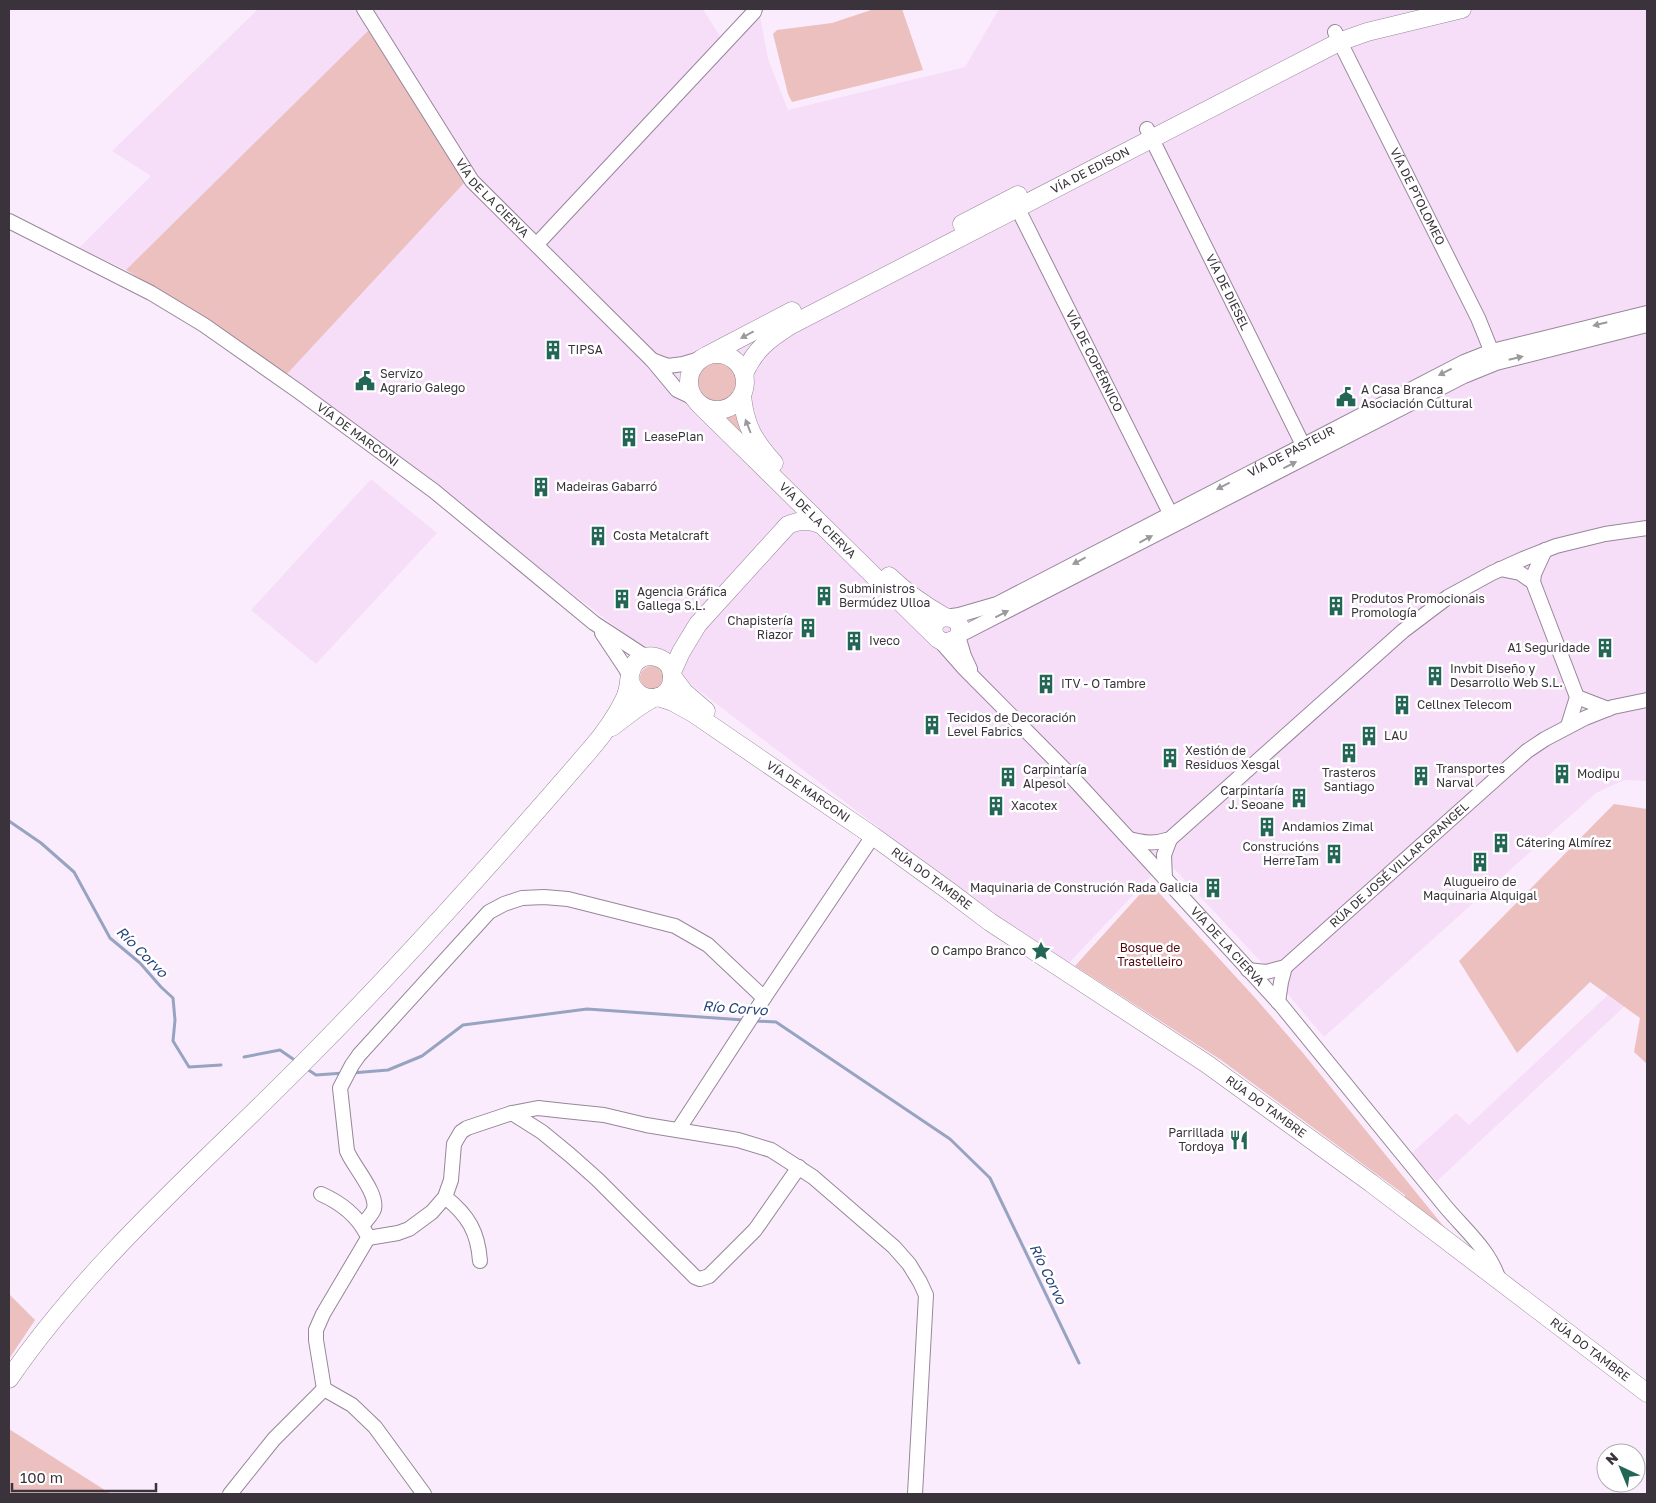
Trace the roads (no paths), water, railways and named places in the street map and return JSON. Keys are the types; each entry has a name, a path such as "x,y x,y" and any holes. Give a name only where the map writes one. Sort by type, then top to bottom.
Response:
{"main road":[{"name":"VÍA DE EDISON","path":"704,357 1015,203 1337,37 1365,20 1411,9"},
{"name":"VÍA DE EDISON","path":"1337,37 1367,32 1462,9"},
{"name":"VÍA DE EDISON","path":"744,374 756,352 773,336 791,324 1015,203"},
{"path":"717,354 726,355 734,359 744,374 746,381 742,396 730,407 722,410 714,410 696,401 689,385 689,378 695,364 704,357 717,354"},
{"name":"VÍA DE LA CIERVA","path":"742,396 745,418 762,450 903,590 945,617"},
{"name":"VÍA DE LA CIERVA","path":"696,401 938,639"},
{"path":"788,525 792,512 790,494"},
{"path":"9,1379 59,1312 112,1252 318,1049 469,888 602,735 625,698 630,680 630,672 636,662 667,648 698,624 788,525 797,521 809,521 820,524"},
{"path":"941,618 953,618 959,628 958,636 949,643 938,639 934,632 935,624 941,618"},
{"path":"602,735 636,708 669,689 672,674 681,652 698,624"},
{"path":"649,656 663,659 670,667 672,674"},
{"name":"VÍA DE MARCONI","path":"672,674 684,692 742,746"},
{"path":"630,680 632,687 641,696 656,698"},
{"name":"VÍA DE MARCONI","path":"656,698 685,707 873,836"},
{"name":"RÚA DO TAMBRE","path":"873,836 949,890 990,922 1207,1064 1471,1249 1499,1280 1647,1393"}],"street":[{"name":"VÍA DE LA CIERVA","path":"364,9 472,180 652,360 677,390 696,401"},
{"path":"537,244 755,9"},
{"name":"VÍA DE PTOLOMEO","path":"1337,37 1478,318 1494,357"},
{"name":"VÍA DE DIESEL","path":"1150,134 1306,450"},
{"name":"VÍA DE COPÉRNICO","path":"1015,203 1173,519"},
{"name":"VÍA DE MARCONI","path":"9,221 151,292 192,318 291,386 434,491 594,623 649,656"},
{"name":"VÍA DE PASTEUR","path":"958,636 1173,519 1306,450 1464,376 1494,357 1647,312"},
{"name":"VÍA DE PASTEUR","path":"1494,357 1647,325"},
{"path":"652,360 668,366 684,364 704,357"},
{"name":"VÍA DE PASTEUR","path":"945,617 970,613 996,604 1173,519"},
{"path":"1147,859 1158,854 1166,843 1403,631 1448,597 1500,569 1556,546 1605,534 1647,528"},
{"path":"1531,577 1545,550"},
{"path":"1523,559 1531,566 1531,577 1585,718"},
{"path":"1500,569 1531,577"},
{"name":"VÍA DE MARCONI","path":"594,623 614,650 626,669 630,680"},
{"name":"VÍA DE LA CIERVA","path":"958,636 973,676"},
{"name":"VÍA DE LA CIERVA","path":"938,639 1073,778 1278,1002 1471,1249"},
{"path":"1579,700 1608,709"},
{"path":"1568,726 1579,700"},
{"name":"RÚA DE JOSÉ VILLAR GRANGEL","path":"1264,987 1275,982 1282,970 1527,751 1585,718 1608,709 1647,700"},
{"path":"678,1130 873,836"},
{"path":"1129,840 1143,843 1166,843"},
{"path":"1165,879 1164,860 1166,843"},
{"path":"324,1389 316,1330 365,1232 374,1209 373,1195 347,1151 340,1088 359,1055 489,912 504,904 522,898 544,897 568,899 675,926 708,945 764,998"},
{"path":"1248,970 1266,972 1282,970 1278,1002"},
{"path":"321,1194 341,1205 365,1232 398,1233 409,1229 432,1212 445,1197 451,1180 454,1144 461,1132 476,1124 512,1113 538,1108 604,1115 646,1125 738,1140 771,1150 799,1167 894,1247 909,1264 926,1295 915,1494"},
{"path":"512,1113 542,1132 570,1155 700,1279 714,1272 755,1230 799,1167"},
{"path":"445,1197 463,1213 476,1236 480,1261"},
{"path":"230,1494 274,1438 324,1389"},
{"path":"324,1389 352,1405 375,1427 424,1494"}],"waterway":[{"name":"Río Corvo","path":"9,821 41,843 74,872 110,938 140,963 173,998 175,1020 173,1041 189,1067 221,1065"},
{"name":"Río Corvo","path":"352,1073 388,1070 422,1056 463,1025 587,1009 744,1020"},
{"name":"Río Corvo","path":"755,1021 776,1022 950,1139 990,1178 1079,1363"},
{"name":"Río Corvo","path":"244,1057 280,1050 296,1061"},
{"name":"Río Corvo","path":"307,1069 316,1075 344,1073"}],"place":[{"name":"TIPSA","path":"553,350"},
{"name":"Servizo Agrario Galego","path":"365,381"},
{"name":"A Casa Branca Asociación Cultural","path":"1346,397"},
{"name":"LeasePlan","path":"629,437"},
{"name":"Madeiras Gabarró","path":"541,487"},
{"name":"Costa Metalcraft","path":"598,536"},
{"name":"Subministros Bermúdez Ulloa","path":"824,596"},
{"name":"Agencia Gráfica Gallega S.L.","path":"622,599"},
{"name":"Produtos Promocionais Promología","path":"1336,606"},
{"name":"Chapistería Riazor","path":"808,628"},
{"name":"Iveco","path":"854,641"},
{"name":"A1 Seguridade","path":"1605,648"},
{"name":"Invbit Diseño y Desarrollo Web S.L.","path":"1435,676"},
{"name":"ITV - O Tambre","path":"1046,684"},
{"name":"Cellnex Telecom","path":"1402,705"},
{"name":"Tecidos de Decoración Level Fabrics","path":"932,725"},
{"name":"LAU","path":"1369,736"},
{"name":"Trasteros Santiago","path":"1349,753"},
{"name":"Xestión de Residuos Xesgal","path":"1170,758"},
{"name":"Modipu","path":"1562,774"},
{"name":"Transportes Narval","path":"1421,776"},
{"name":"Carpintaría Alpesol","path":"1008,777"},
{"name":"Carpintaría J. Seoane","path":"1299,798"},
{"name":"Xacotex","path":"996,806"},
{"name":"Andamios Zimal","path":"1267,827"},
{"name":"Cátering Almírez","path":"1501,843"},
{"name":"Construcións HerreTam","path":"1334,854"},
{"name":"Alugueiro de Maquinaria Alquigal","path":"1480,862"},
{"name":"Maquinaria de Construción Rada Galicia","path":"1213,888"},
{"name":"O Campo Branco","path":"1041,951"},
{"name":"Parrillada Tordoya","path":"1239,1140"}],"park label":[{"name":"Bosque de Trastelleiro","path":"1150,955"}]}
